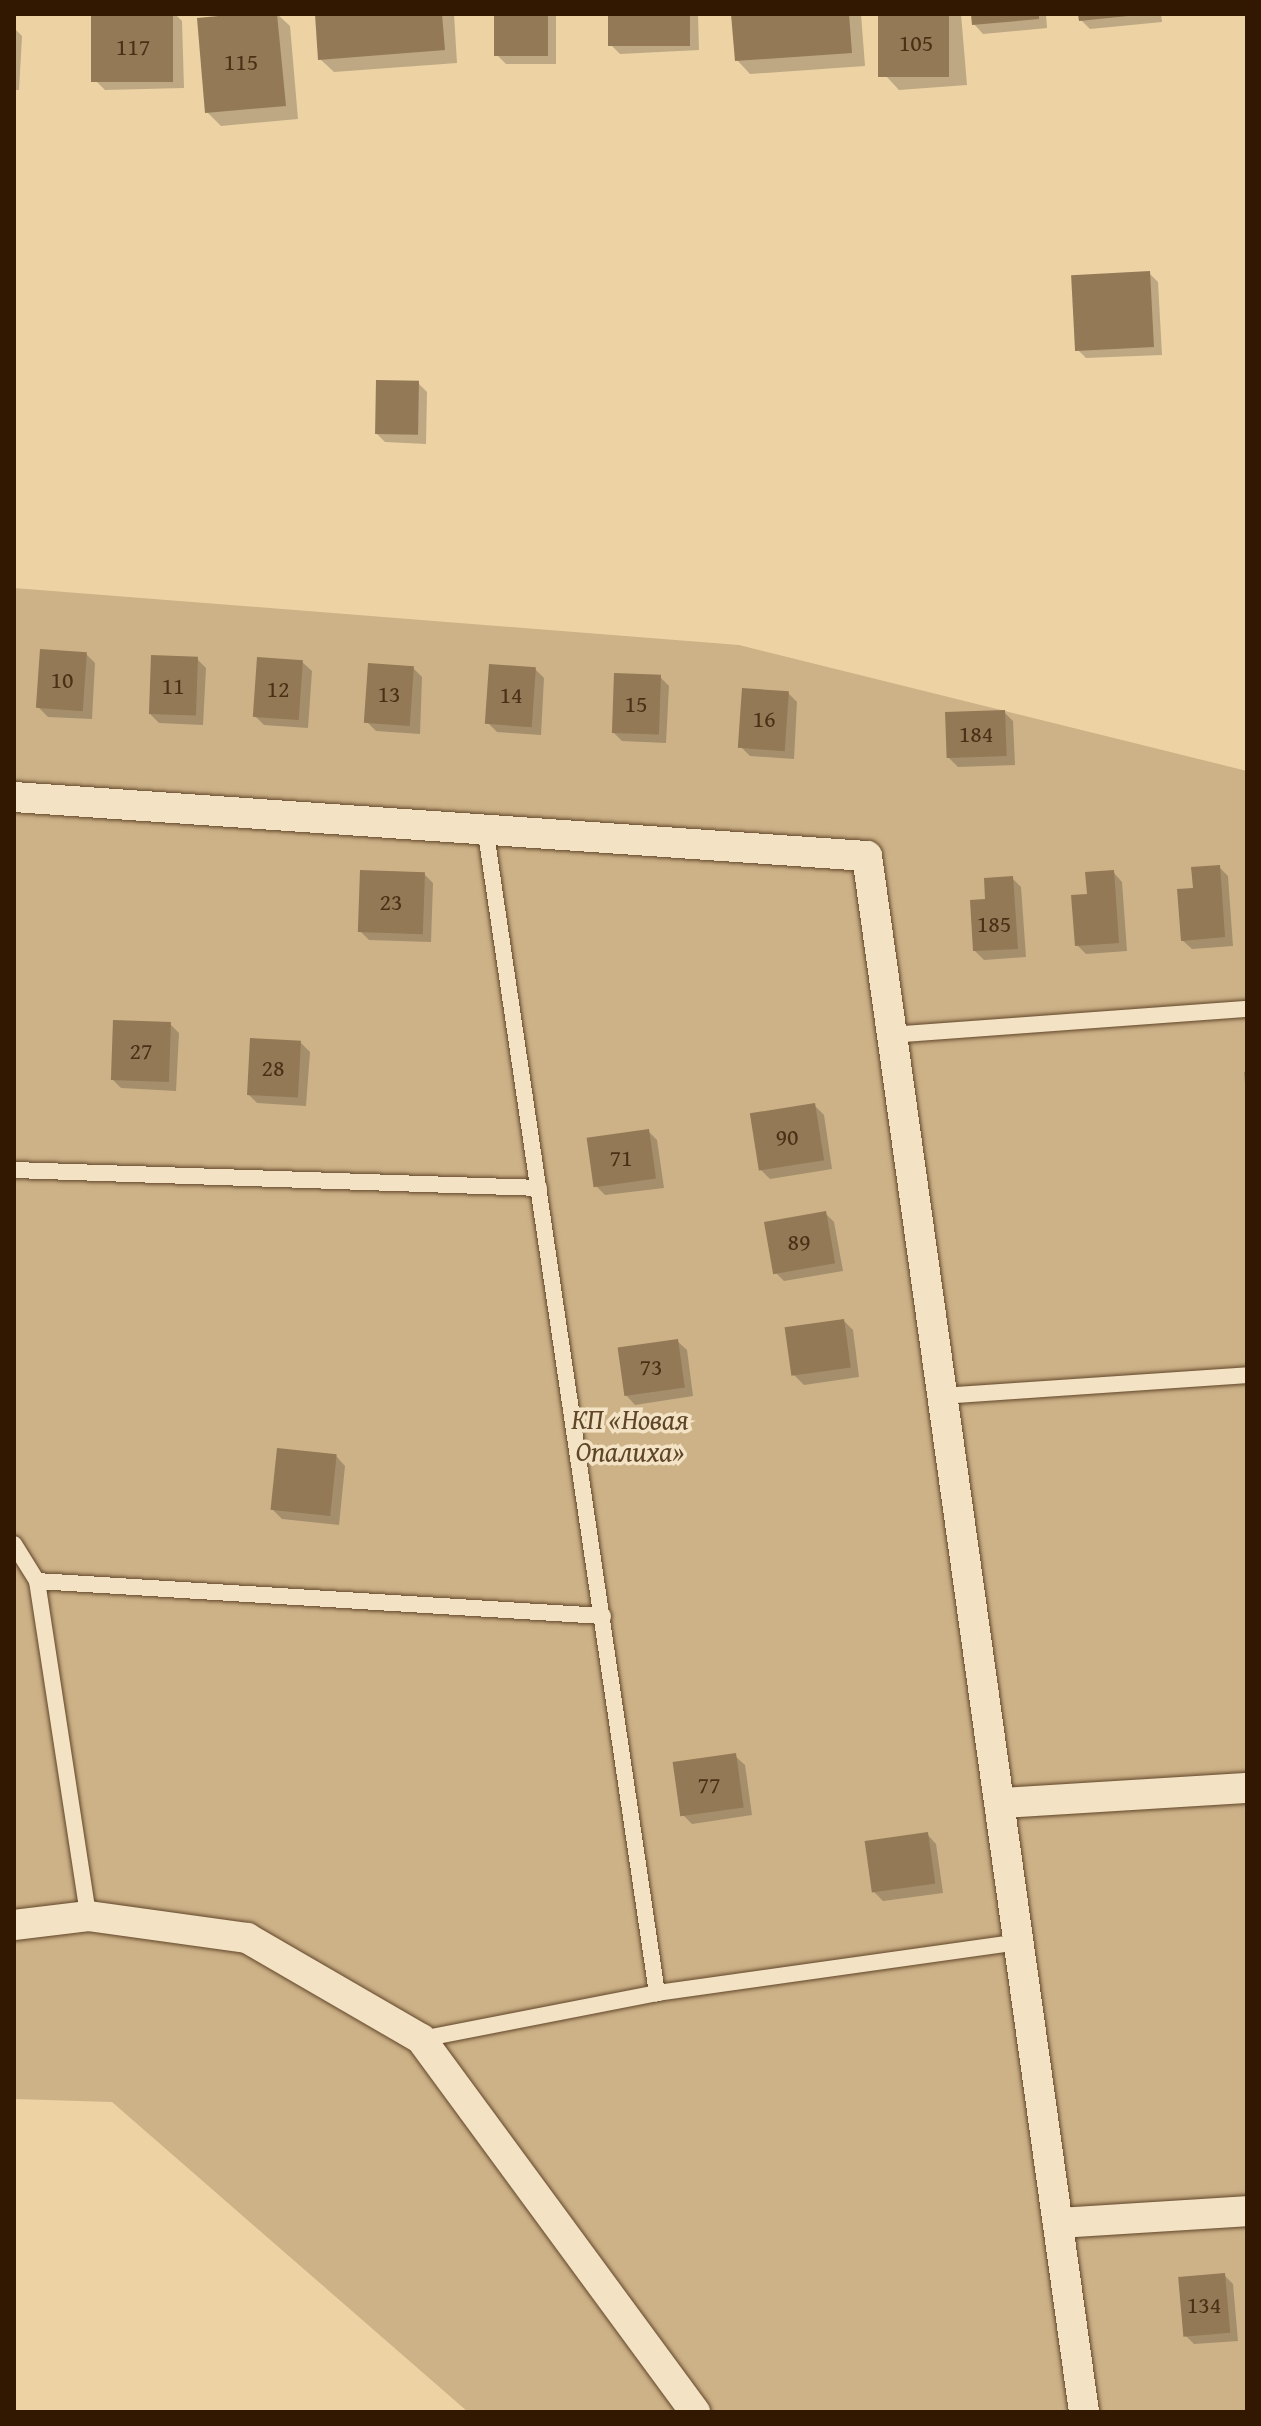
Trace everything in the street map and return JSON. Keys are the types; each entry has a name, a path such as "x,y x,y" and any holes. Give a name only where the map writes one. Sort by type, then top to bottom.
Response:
{"street":[{"path":"14,797 485,827 867,856 1084,2412"},
{"path":"1001,1803 1247,1788"},
{"path":"14,1925 88,1916 247,1938 421,2039 695,2412"},
{"path":"1058,2223 1247,2211"}],"lane":[{"path":"485,827 657,1993"},
{"path":"891,1035 1247,1009"},
{"path":"14,1170 539,1188"},
{"path":"942,1396 1247,1375"},
{"path":"14,1544 37,1581 88,1916"},
{"path":"37,1581 603,1616"},
{"path":"421,2039 657,1993 1019,1942"}],"green space":[{"name":"КП «Новая Опалиха»","path":"14,588 739,645 1247,771 1247,2412 468,2412 112,2102 14,2099"}],"building":[{"path":"91,14 173,14 173,82 91,82"},
{"path":"277,14 286,106 205,113 197,18"},
{"path":"315,14 442,14 445,50 318,60"},
{"path":"494,14 548,14 548,56 494,56"},
{"path":"608,14 690,14 690,46 608,46"},
{"path":"731,14 849,14 852,53 735,61"},
{"path":"878,14 949,14 949,77 878,77"},
{"path":"971,14 1039,14 1039,19 972,25"},
{"path":"1078,14 1127,14 1128,16 1079,21"},
{"path":"1150,271 1154,347 1075,351 1071,275"},
{"path":"376,380 419,381 418,435 375,434"},
{"path":"40,649 87,652 83,711 36,708"},
{"path":"151,655 198,657 196,716 149,714"},
{"path":"257,657 303,660 299,720 253,717"},
{"path":"368,663 414,666 410,726 364,723"},
{"path":"489,664 536,667 532,727 485,724"},
{"path":"614,673 661,675 659,735 612,733"},
{"path":"742,688 789,691 785,751 738,748"},
{"path":"1005,710 1007,756 947,758 945,712"},
{"path":"1220,865 1225,937 1181,941 1177,889 1193,888 1191,867"},
{"path":"360,870 425,872 423,934 358,932"},
{"path":"1114,870 1119,943 1075,946 1071,895 1087,894 1085,872"},
{"path":"1013,876 1018,949 973,951 970,900 985,899 984,878"},
{"path":"113,1020 171,1022 169,1082 111,1080"},
{"path":"250,1038 301,1041 298,1098 247,1095"},
{"path":"815,1103 824,1160 759,1171 750,1113"},
{"path":"649,1129 656,1179 594,1187 587,1138"},
{"path":"826,1211 835,1263 773,1274 764,1222"},
{"path":"844,1319 851,1368 791,1376 785,1327"},
{"path":"678,1339 685,1388 624,1396 618,1347"},
{"path":"277,1448 337,1454 330,1516 271,1510"},
{"path":"736,1753 744,1807 680,1816 673,1762"},
{"path":"928,1832 935,1883 872,1892 865,1841"},
{"path":"1225,2273 1230,2333 1183,2337 1178,2277"}]}
